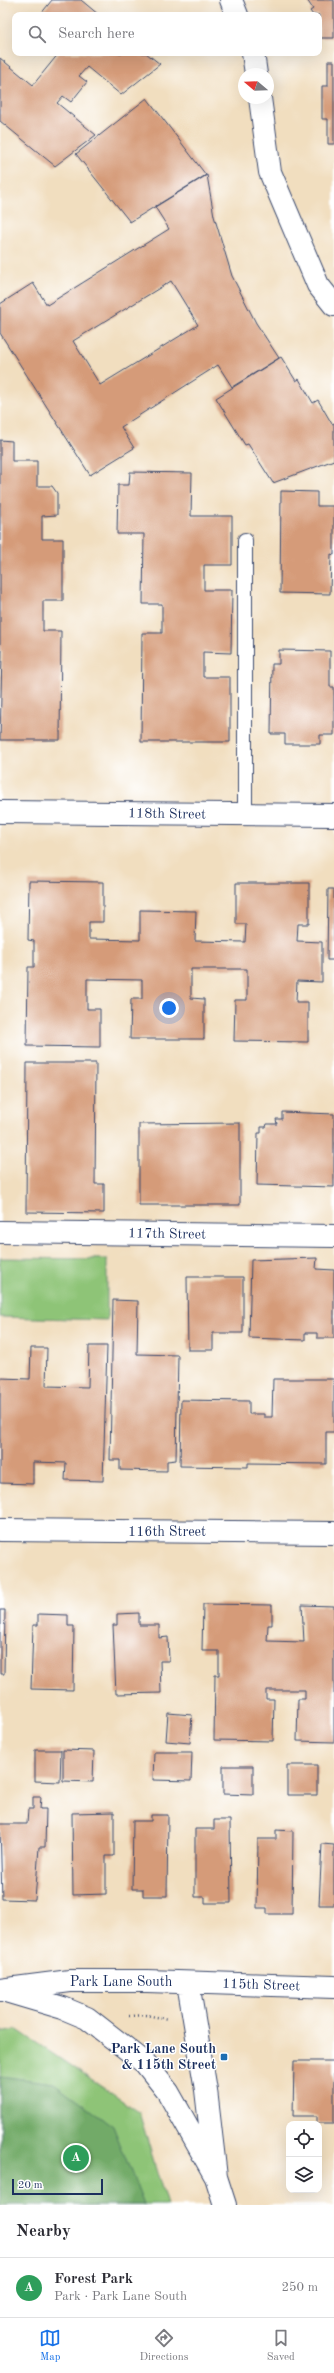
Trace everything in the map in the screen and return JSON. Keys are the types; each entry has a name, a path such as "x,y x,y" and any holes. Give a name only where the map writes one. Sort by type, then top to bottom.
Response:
{"street":[{"path":"231,0 236,12"},
{"path":"253,56 255,68"},
{"path":"261,104 270,172 318,285 334,305"},
{"name":"118th Street","path":"0,812 334,815"},
{"name":"117th Street","path":"0,1232 334,1236"},
{"name":"116th Street","path":"0,1530 334,1533"},
{"name":"Park Lane South","path":"1,1990 70,1981 188,1983 206,2090 216,2177 225,2205"},
{"name":"115th Street","path":"188,1983 334,1987"},
{"name":"Park Lane South","path":"1,1990 63,2008 87,2018 145,2063 168,2092 216,2177"}],"lane":[{"path":"245,540 245,815"}],"path":[{"path":"145,2015 171,2020"}],"green space":[{"path":"0,1258 107,1259 107,1320 0,1317"},
{"path":"16,2029 139,2112 167,2205 0,2205 0,2032"},
{"path":"0,2076 54,2083 113,2126 144,2205 0,2205"}],"building":[{"path":"52,0 81,0 95,12 42,12"},
{"path":"307,0 334,0 334,38 322,38 322,12 311,12 313,9"},
{"path":"57,56 150,56 160,64 121,95 87,67 79,76 87,82 71,102 63,96 57,103 96,135 55,166 0,121 0,58 33,85"},
{"path":"328,61 334,61 334,144 328,144 328,119 322,119 322,86 328,86"},
{"path":"147,98 206,175 130,222 76,154"},
{"path":"207,175 214,216 232,276 256,323 279,358 232,387 218,365 121,427 134,448 90,475 0,333 0,304 33,283 47,305 169,229 155,207","holes":["171,281 198,325 100,385 73,341"]},
{"path":"281,357 296,381 299,379 313,403 318,400 332,424 334,423 334,460 273,483 248,444 245,445 216,398"},
{"path":"0,440 12,441 12,461 37,461 37,486 52,486 57,493 57,515 42,516 42,539 63,539 63,601 43,601 43,631 61,631 60,740 0,740 2,651 0,651"},
{"path":"130,472 192,473 191,516 232,516 232,565 204,565 204,590 232,590 231,653 203,652 203,677 230,677 230,742 141,742 142,633 162,633 162,604 143,604 144,534 117,534 118,485 129,485"},
{"path":"281,491 317,492 317,506 334,506 334,555 331,554 330,594 280,593"},
{"path":"279,650 330,651 330,687 334,687 334,735 320,735 320,744 285,744 285,734 271,734 272,664 279,664"},
{"path":"29,881 103,882 103,922 89,922 89,939 140,940 140,910 196,911 195,941 245,942 246,924 236,924 236,883 309,883 309,924 298,924 297,941 322,942 322,982 297,981 296,1002 308,1002 308,1042 234,1041 235,1000 247,1000 247,969 191,969 191,998 204,999 204,1039 130,1039 131,999 142,999 142,980 87,979 87,1009 100,1009 100,1047 27,1046 28,967 34,967 34,941 28,940"},
{"path":"328,889 334,889 334,960 327,960"},
{"path":"27,1063 96,1063 95,1184 104,1184 104,1213 26,1212"},
{"path":"282,1112 334,1114 334,1187 257,1185 258,1133 261,1133 261,1127 266,1127 267,1124 277,1124 276,1119 282,1119"},
{"path":"240,1123 240,1205 139,1205 139,1124"},
{"path":"317,1258 316,1269 334,1270 334,1338 317,1338 317,1333 305,1333 305,1340 249,1338 251,1260"},
{"path":"187,1277 243,1277 243,1333 213,1333 213,1350 188,1350"},
{"path":"113,1300 138,1301 137,1354 178,1355 176,1460 167,1461 167,1471 120,1470 120,1460 110,1460"},
{"path":"89,1346 107,1346 103,1481 65,1480 66,1463 33,1462 33,1484 0,1483 0,1378 30,1379 31,1348 47,1348 46,1386 88,1387"},
{"path":"273,1379 334,1379 334,1432 326,1432 326,1464 248,1463 248,1467 180,1466 181,1400 249,1401 249,1414 264,1414 264,1417 272,1417"},
{"path":"203,1604 272,1605 272,1625 268,1625 267,1641 304,1642 302,1605 334,1606 334,1742 297,1741 298,1699 305,1699 305,1690 266,1690 266,1699 274,1699 273,1741 214,1740 215,1675 219,1675 219,1651 202,1651"},
{"path":"0,1610 5,1610 4,1674 0,1674"},
{"path":"139,1613 139,1625 159,1625 159,1638 168,1637 169,1661 160,1661 161,1693 116,1694 113,1625 117,1625 117,1614"},
{"path":"38,1614 68,1615 68,1626 74,1626 73,1690 31,1689 33,1625 38,1625"},
{"path":"168,1713 192,1715 190,1743 166,1741"},
{"path":"35,1750 61,1750 60,1782 35,1781"},
{"path":"63,1750 94,1751 93,1782 63,1781"},
{"path":"154,1752 192,1752 191,1781 153,1780"},
{"path":"287,1765 317,1765 317,1795 287,1795"},
{"path":"223,1766 253,1766 253,1795 223,1794"},
{"path":"33,1797 41,1797 40,1809 46,1809 45,1847 39,1847 35,1900 2,1899 0,1824 27,1824 28,1809 33,1809"},
{"path":"114,1812 114,1856 106,1856 106,1894 73,1895 72,1813"},
{"path":"151,1815 168,1815 167,1896 143,1896 143,1889 132,1889 133,1821 151,1821"},
{"path":"214,1820 230,1820 231,1903 205,1903 205,1897 195,1897 195,1829 214,1829"},
{"path":"276,1830 293,1831 292,1914 267,1914 267,1908 257,1908 258,1839 276,1839"},
{"path":"322,1844 334,1845 334,1905 319,1905"},
{"path":"294,2061 334,2061 334,2123 322,2123 322,2121 317,2121 317,2116 293,2116"}],"place":[{"name":"Park Lane South & 115th Street","path":"224,2057"},
{"name":"Forest Park","path":"76,2158"}]}
